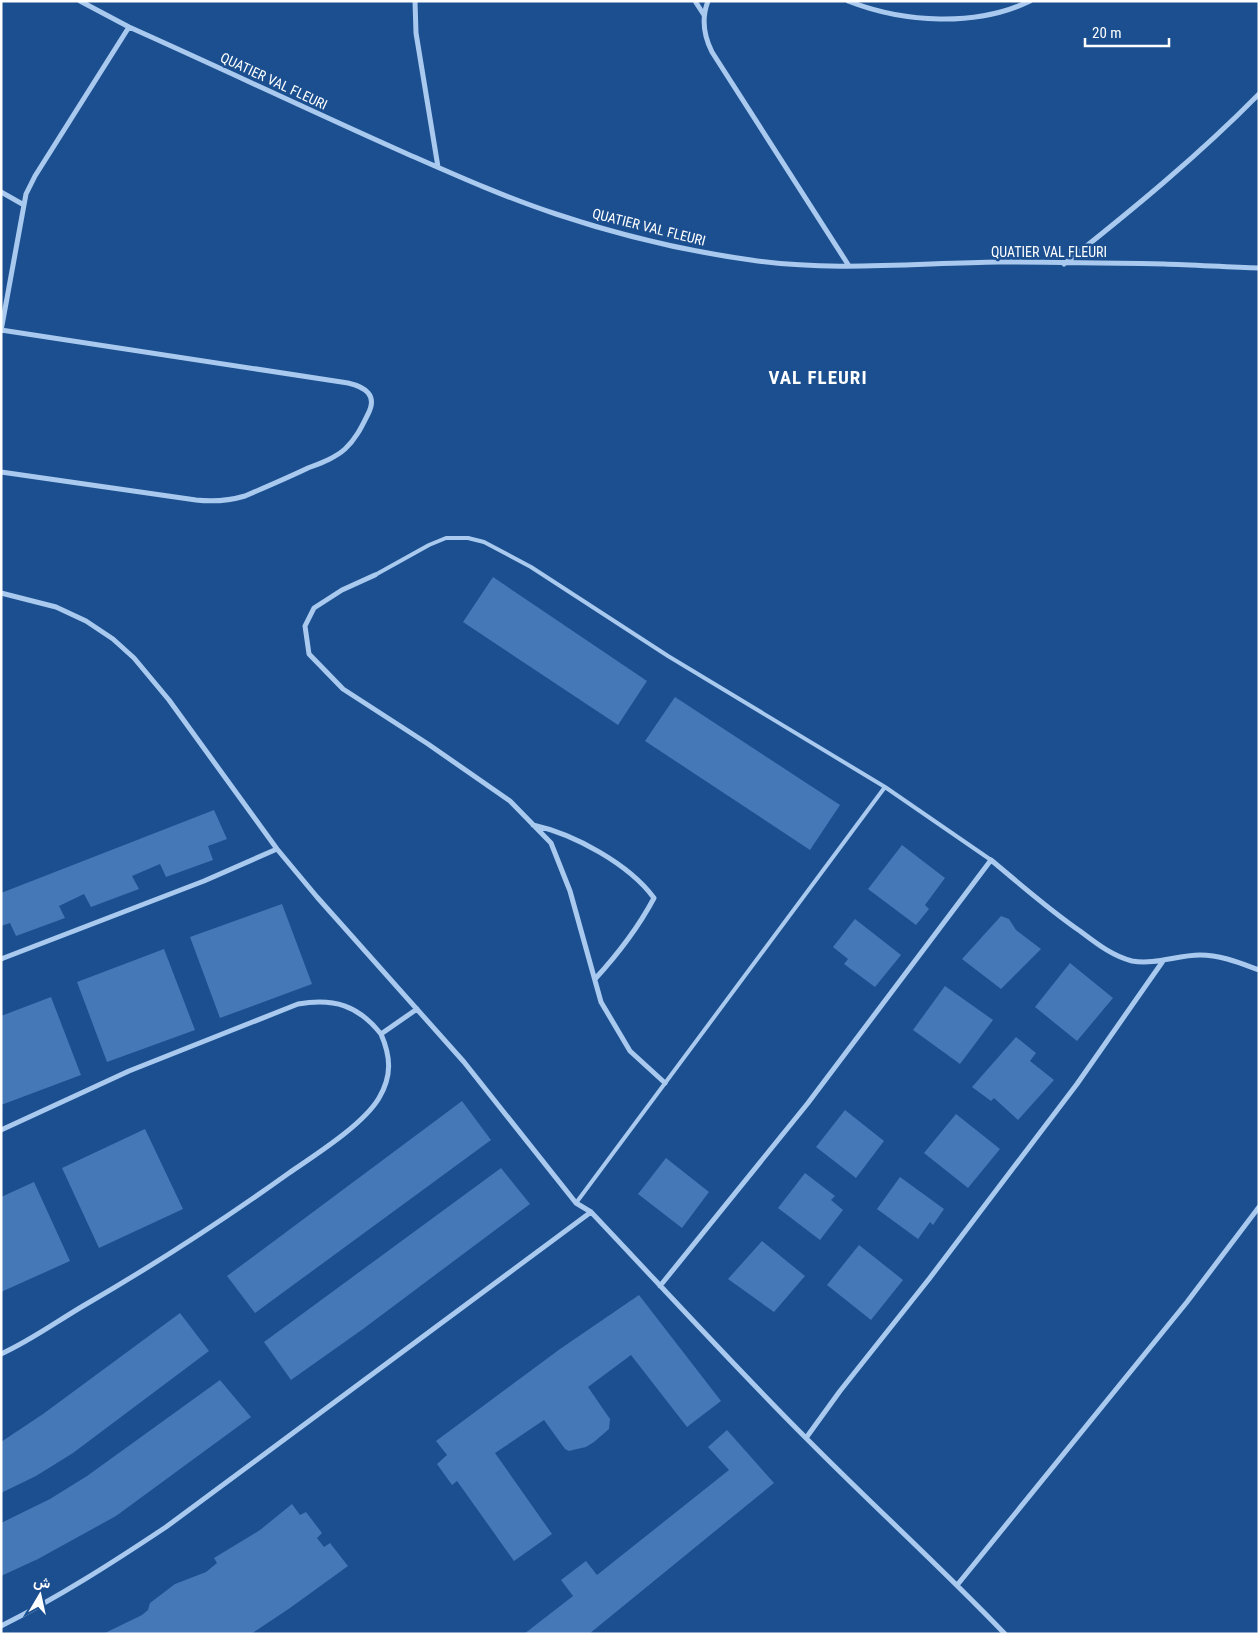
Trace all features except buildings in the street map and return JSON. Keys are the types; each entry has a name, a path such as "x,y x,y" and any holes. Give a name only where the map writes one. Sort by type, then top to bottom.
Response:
{"street":[{"name":"QUATIER VAL FLEURI","path":"80,1 129,27 503,195 554,214 597,227 705,253 754,261 848,266 1000,262 1165,264 1259,268"},
{"path":"415,1 416,33 438,167"},
{"path":"695,1 704,15"},
{"path":"708,1 704,15 704,33 712,52 848,266"},
{"path":"848,1 906,16 956,19 1003,12 1030,1"},
{"path":"1,472 196,500 232,500 327,460 345,449 358,433 371,408 372,400 368,391 360,386 348,383 1,330 26,194 35,176 129,27"},
{"path":"1064,264 1172,176 1259,94"},
{"path":"1,192 24,205"},
{"path":"375,575 342,590 314,608 305,626 309,654 343,689 428,744 510,801 551,843 570,891 601,1002 630,1051 665,1083"},
{"path":"1,593 56,608 86,621 113,639 134,658 169,700 277,849 317,897 464,1062 576,1203 591,1212 725,1356 806,1438 958,1584 1005,1634"},
{"path":"533,825 552,829 578,840 607,857 645,886 654,898 643,918 620,950 595,979"},
{"path":"1,959 204,881 277,849"},
{"path":"660,1286 808,1103 990,860 1046,907 1117,956 1146,962 1199,955 1217,956 1259,970"},
{"path":"806,1438 840,1391 929,1280 1077,1084 1163,961"},
{"path":"1,1130 129,1071 298,1004 322,1001 337,1003 362,1013 381,1034 388,1053 390,1072 378,1099 368,1114 321,1151 224,1219 130,1279 1,1354"},
{"path":"381,1034 417,1009"},
{"path":"958,1584 1187,1302 1259,1207"},
{"path":"1,1626 37,1608 92,1576 166,1527 591,1212"}],"lane":[{"path":"375,575 429,545 446,538 468,538 484,542 531,567 668,656 885,787 990,860"},
{"path":"576,1203 885,787"}],"district":[{"name":"VAL FLEURI","path":"818,377"}]}
